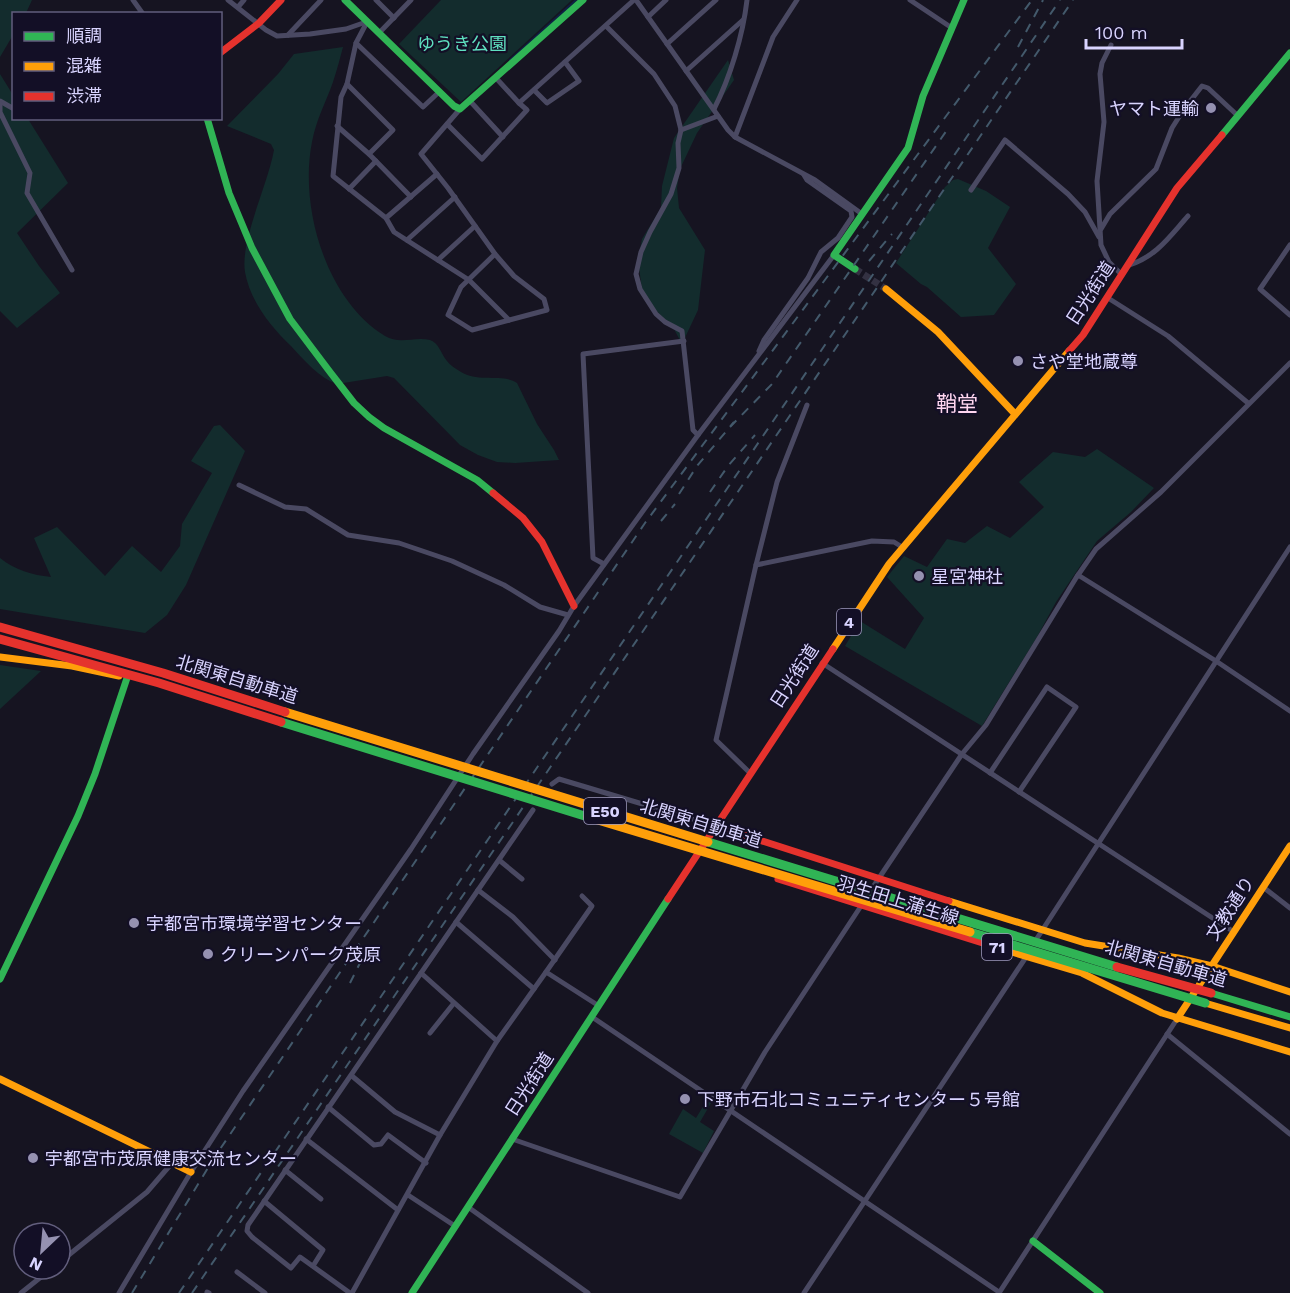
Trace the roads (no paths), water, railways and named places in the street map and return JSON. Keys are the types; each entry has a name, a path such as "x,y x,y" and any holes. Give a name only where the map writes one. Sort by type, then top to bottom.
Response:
{"main road":[{"path":"222,51 259,23 281,0"},
{"path":"345,0 439,92 460,109 583,0"},
{"path":"855,269 834,255 908,148 923,96 964,0"},
{"name":"日光街道","path":"412,1293 822,663 902,547 1069,353 1108,298 1177,188 1290,53"},
{"path":"208,120 229,193 241,224 273,291 280,298 290,319 323,364 354,403 369,417 384,428 477,480 523,518 542,542 571,610"},
{"path":"886,289 932,325 1015,414"},
{"name":"北関東自動車道","path":"0,627 173,676 516,784 1290,1017"},
{"name":"北関東自動車道","path":"0,639 159,683 454,777 1290,1028"},
{"path":"0,657 72,666 127,678 456,781"},
{"path":"0,979 78,816 95,774 127,678"},
{"name":"羽生田上蒲生線","path":"716,826 1041,931 1092,945 1178,958 1212,966 1290,992"},
{"name":"文教通り","path":"1177,1019 1290,846"},
{"name":"羽生田上蒲生線","path":"699,852 861,906 1082,973 1150,1009 1290,1052"},
{"path":"0,1080 191,1172"},
{"path":"1033,1241 1100,1293"}],"street":[{"path":"228,0 277,36 346,29 367,22"},
{"path":"238,7 244,0"},
{"path":"288,35 321,0"},
{"path":"376,0 394,18"},
{"path":"379,33 411,0"},
{"path":"519,103 635,0 735,137 815,180 862,214"},
{"path":"648,17 666,0"},
{"path":"667,44 716,0"},
{"path":"714,109 720,97 744,19 747,0"},
{"path":"735,137 773,37 797,0"},
{"path":"910,0 952,28"},
{"path":"686,71 744,19"},
{"path":"367,22 356,43 347,84 341,97 333,176 386,218 394,232 469,279 509,320"},
{"path":"606,26 654,74 675,106 681,130 678,143 679,168 671,194 641,252 636,274 645,300 661,318 682,331 693,430 698,435"},
{"path":"356,43 423,107 439,92"},
{"path":"1112,45 1102,63 1100,74 1104,122 1097,181 1100,235 1105,255 1122,275"},
{"path":"534,90 547,103 579,81 566,62"},
{"path":"447,124 482,159 527,110 496,78"},
{"path":"347,84 393,130 369,154"},
{"path":"1100,235 1110,214 1156,169 1172,128 1202,86 1208,88 1237,115"},
{"path":"470,102 503,136"},
{"path":"0,103 0,112 30,173 27,193 72,270"},
{"path":"460,109 421,154 495,254 514,276 544,299 547,310 472,330 448,315 461,287 495,254"},
{"path":"681,130 718,116"},
{"path":"337,126 411,196"},
{"path":"971,190 1005,140 1068,194 1085,212 1100,235"},
{"path":"349,189 376,161"},
{"path":"756,358 764,340 808,278 821,252 838,238 852,217 851,211 807,180 802,173"},
{"path":"386,218 437,174"},
{"path":"407,240 455,197"},
{"path":"1128,266 1152,254 1188,216"},
{"path":"438,260 475,226"},
{"path":"1290,245 1260,289 1290,315"},
{"path":"119,1293 191,1172 243,1091 411,849 571,610 698,435 834,255"},
{"path":"1108,298 1168,336 1248,404"},
{"path":"603,564 593,558 584,354 684,341"},
{"path":"512,1139 680,1197 765,1052 962,754 986,725 1078,575 1101,543 1161,492 1290,363"},
{"path":"750,773 716,740 777,482 807,405"},
{"path":"239,485 285,507 306,509 348,535 399,543 452,561 504,585 540,607 571,610"},
{"path":"756,565 873,541 887,541 902,547"},
{"path":"804,1293 1026,956 1290,547"},
{"path":"1078,575 1216,661 1290,711"},
{"path":"822,663 1234,932"},
{"path":"990,773 1047,687 1076,707 1019,792"},
{"path":"552,784 559,779 716,826"},
{"path":"533,810 250,1220 247,1232 291,1268 300,1257 351,1293 440,1135 498,1041 592,906 582,896"},
{"path":"500,860 522,879"},
{"path":"1263,886 1290,908"},
{"path":"478,890 513,917 555,960"},
{"path":"456,922 534,989"},
{"path":"546,972 599,1006"},
{"path":"421,973 498,1041"},
{"path":"430,1033 454,1003"},
{"path":"592,1017 999,1293 1177,1019"},
{"path":"1167,1034 1290,1134"},
{"path":"351,1076 395,1112 440,1135"},
{"path":"328,1107 374,1144 381,1144 388,1135 426,1163"},
{"path":"306,1139 398,1210"},
{"path":"72,1252 147,1192 172,1163"},
{"path":"285,1170 321,1199"},
{"path":"408,1195 455,1226"},
{"path":"264,1201 323,1250 313,1266"},
{"path":"468,1207 588,1293"},
{"path":"237,1272 265,1293"},
{"path":"21,1293 36,1281"}],"waterway":[{"path":"510,60 576,0"}],"tunnel":[{"path":"855,269 886,289"}],"railway":[{"path":"132,1293 214,1158 645,523 1032,0"},
{"path":"1018,47 1043,0"},
{"path":"179,1293 1060,0"},
{"path":"192,1293 1073,0"},
{"path":"730,427 772,384 949,127"},
{"path":"869,261 892,234"},
{"path":"679,494 697,466 734,422"},
{"path":"710,492 728,466 755,435"},
{"path":"661,521 675,504"},
{"path":"350,983 364,955"}],"place":[{"name":"ヤマト運輸","path":"1211,108"},
{"name":"さや堂地蔵尊","path":"1018,361"},
{"name":"星宮神社","path":"919,576"},
{"name":"宇都宮市環境学習センター","path":"134,923"},
{"name":"クリーンパーク茂原","path":"208,954"},
{"name":"下野市石北コミュニティセンター５号館","path":"685,1099"},
{"name":"宇都宮市茂原健康交流センター","path":"33,1158"}],"district":[{"name":"鞘堂","path":"957,403"}],"park label":[{"name":"ゆうき公園","path":"462,43"}]}
